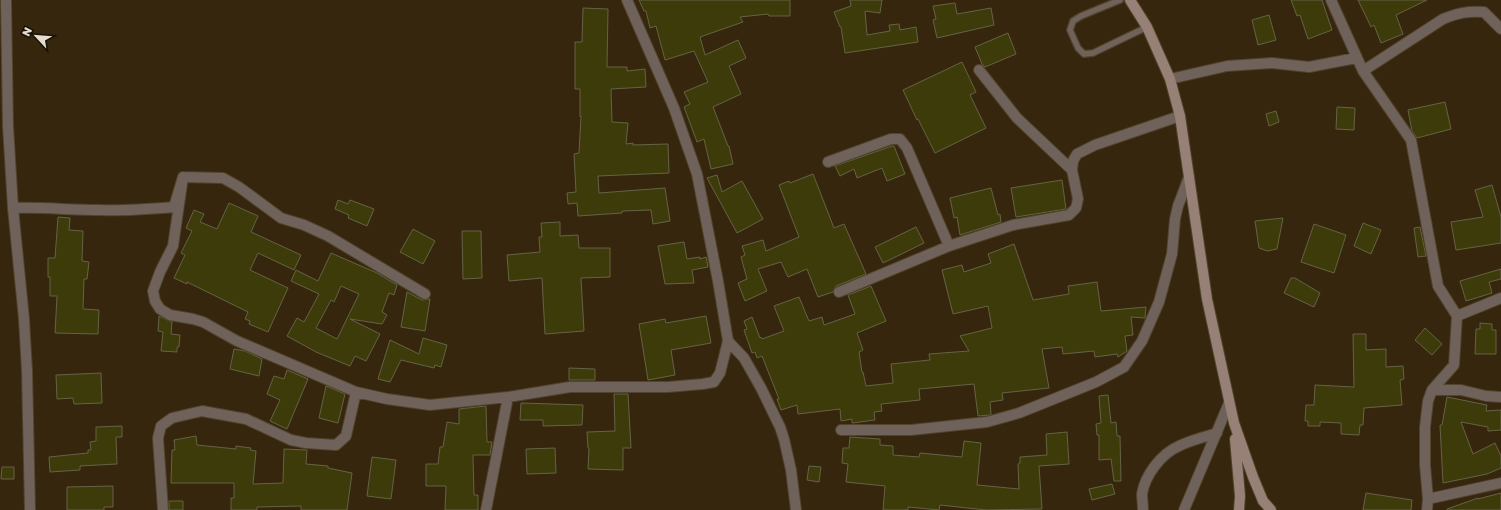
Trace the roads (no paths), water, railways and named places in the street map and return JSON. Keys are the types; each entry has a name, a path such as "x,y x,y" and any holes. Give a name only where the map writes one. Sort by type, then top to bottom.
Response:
{"main road":[{"path":"1130,0 1147,27 1170,79 1180,116 1207,299 1229,403 1234,423 1253,477 1263,501 1271,510"},
{"path":"1234,423 1240,496 1239,510"}],"street":[{"path":"6,0 4,99 8,126 24,319 27,371 30,510"},
{"path":"183,177 173,246 160,272 153,291 155,301 160,309 170,315 203,322 237,341 356,392 386,399 430,405 508,397 570,387 668,387 714,382 720,373 728,341 697,174 674,108 627,0"},
{"path":"1331,0 1363,71 1411,140 1438,286 1458,316 1454,365 1432,390 1428,401 1425,427 1424,466 1428,499 1427,510"},
{"path":"1363,71 1443,19 1457,14 1470,11 1484,12 1501,29"},
{"path":"1170,79 1227,66 1272,63 1309,67 1356,58"},
{"path":"979,70 1017,118 1072,170"},
{"path":"840,292 949,246 1013,225 1069,215 1076,208 1078,199 1072,170 1077,154 1094,145 1180,116"},
{"path":"828,162 890,139 900,139 907,148 949,246"},
{"path":"14,208 35,207 142,210 174,207 183,177"},
{"path":"183,177 223,178 239,187 281,218 304,225 328,236 426,294"},
{"path":"841,430 911,430 987,422 1019,412 1096,382 1124,367 1142,341 1159,302 1172,254 1175,219 1178,206 1189,177"},
{"path":"1458,316 1501,298"},
{"path":"728,341 744,358 780,427 791,470 796,510"},
{"path":"1432,390 1461,390 1486,396 1501,397"},
{"path":"163,510 158,438 161,426 172,418 202,411 246,419 291,440 336,445 346,436 356,392"},
{"path":"486,510 508,397"},
{"path":"1184,510 1229,403"},
{"path":"1143,510 1142,494 1148,479 1155,466 1166,453 1179,446 1217,433"},
{"path":"1428,499 1501,483"}],"lane":[{"path":"1120,0 1081,16 1073,21 1070,30 1078,48 1084,54 1093,53 1147,27"}]}
